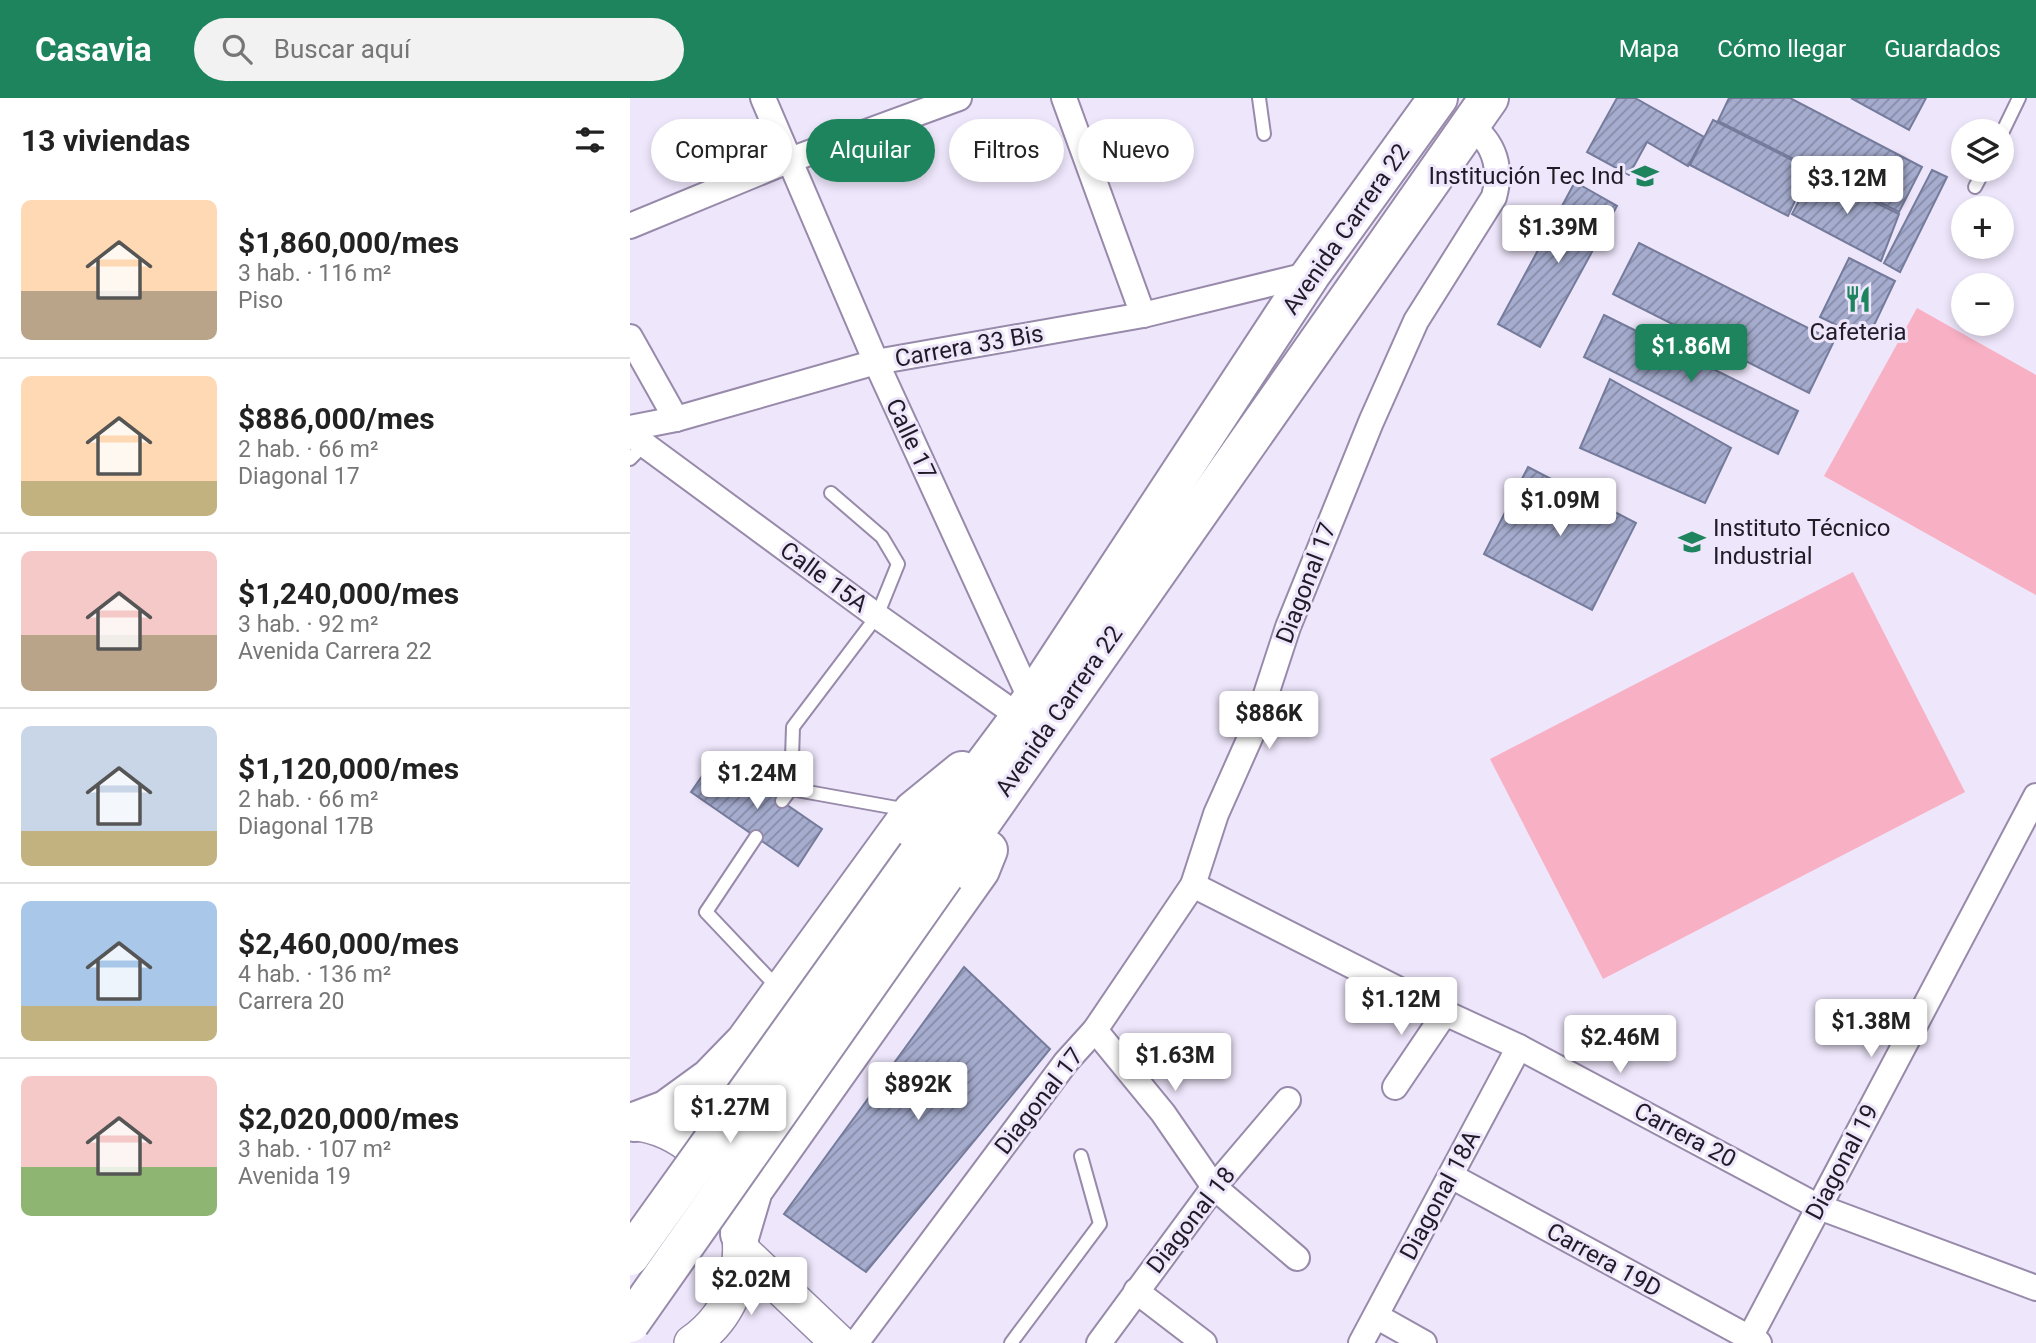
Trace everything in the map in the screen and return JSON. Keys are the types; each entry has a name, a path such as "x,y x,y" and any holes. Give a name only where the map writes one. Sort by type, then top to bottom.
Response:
{"main road":[{"name":"Avenida Carrera 22","path":"630,1324 1024,724 1311,274 1438,98"},
{"name":"Avenida Carrera 22","path":"1024,724 1480,111"},
{"path":"632,1122 666,1110 710,1078 745,1042 913,811 1024,724"},
{"path":"692,1343 715,1321 729,1299 737,1275 740,1242 753,1191 980,870 1024,724"},
{"name":"Avenida Carrera 22","path":"630,1256 930,865"},
{"path":"632,1122 678,1137 706,1160 727,1189 736,1211 740,1242 839,1343"}],"street":[{"name":"Calle 17","path":"763,98 772,119"},
{"path":"792,159 959,98"},
{"path":"1064,98 1143,315"},
{"name":"Diagonal 17","path":"856,1343 1066,1062 1095,1030 1193,885 1216,814 1257,722 1288,627 1371,422 1416,321 1494,197 1498,177 1495,157 1485,138 1480,111"},
{"name":"Calle 17","path":"792,165 1024,724"},
{"path":"630,226 737,182"},
{"name":"Carrera 33 Bis","path":"634,442 676,419 876,362 1143,315 1311,274"},
{"path":"630,337 676,419"},
{"name":"Calle 15A","path":"634,442 1024,724"},
{"name":"Diagonal 19","path":"1751,1342 1819,1207 2036,796"},
{"name":"Carrera 20","path":"1193,885 1445,1013 1519,1047 1819,1207 2036,1288"},
{"path":"1395,1087 1445,1013"},
{"path":"1095,1030 1163,1113 1214,1187 1297,1258"},
{"name":"Diagonal 18A","path":"1362,1343 1519,1047"},
{"name":"Diagonal 18","path":"1099,1343 1214,1187 1288,1100"},
{"name":"Carrera 19D","path":"1451,1176 1751,1342"},
{"path":"1136,1291 1204,1343"},
{"path":"1376,1316 1424,1343"}],"lane":[{"path":"1259,98 1264,134"},
{"path":"2009,119 2020,98"},
{"path":"1975,187 1978,182"},
{"path":"782,801 791,789 793,727 877,616 898,564 883,537 831,493"},
{"path":"791,789 913,811"},
{"path":"756,837 706,912 782,992"},
{"path":"1011,1343 1100,1224 1081,1156"}],"shaded area":[{"path":"1917,308 1951,327 1951,336 1967,336 2036,375 2036,595 1824,476"},
{"path":"1853,572 1965,792 1603,979 1490,759"}],"building":[{"path":"1617,98 1635,98 1704,137 1688,166 1647,142 1629,175 1587,152"},
{"path":"1729,98 1790,98 1922,167 1899,212 1718,121"},
{"path":"1851,98 1926,98 1909,130"},
{"path":"1713,120 1810,169 1788,216 1690,165"},
{"path":"1932,170 1947,177 1900,272 1884,263"},
{"path":"1814,172 1899,214 1881,261 1792,214"},
{"path":"1575,182 1617,206 1540,347 1498,324"},
{"path":"1639,243 1834,341 1809,393 1613,294"},
{"name":"Cafeteria","path":"1849,258 1895,281 1867,340 1820,317"},
{"path":"1604,315 1798,411 1778,454 1584,357"},
{"path":"1610,379 1731,448 1705,503 1580,448"},
{"path":"1528,467 1636,523 1592,610 1484,554"},
{"path":"716,756 822,829 798,866 691,792"},
{"path":"964,967 1050,1049 866,1272 784,1214"}],"place":[{"name":"Institución Tec Ind","path":"1645,176"},
{"name":"Cafeteria","path":"1858,299"},
{"name":"Instituto Técnico Industrial","path":"1692,542"}]}
